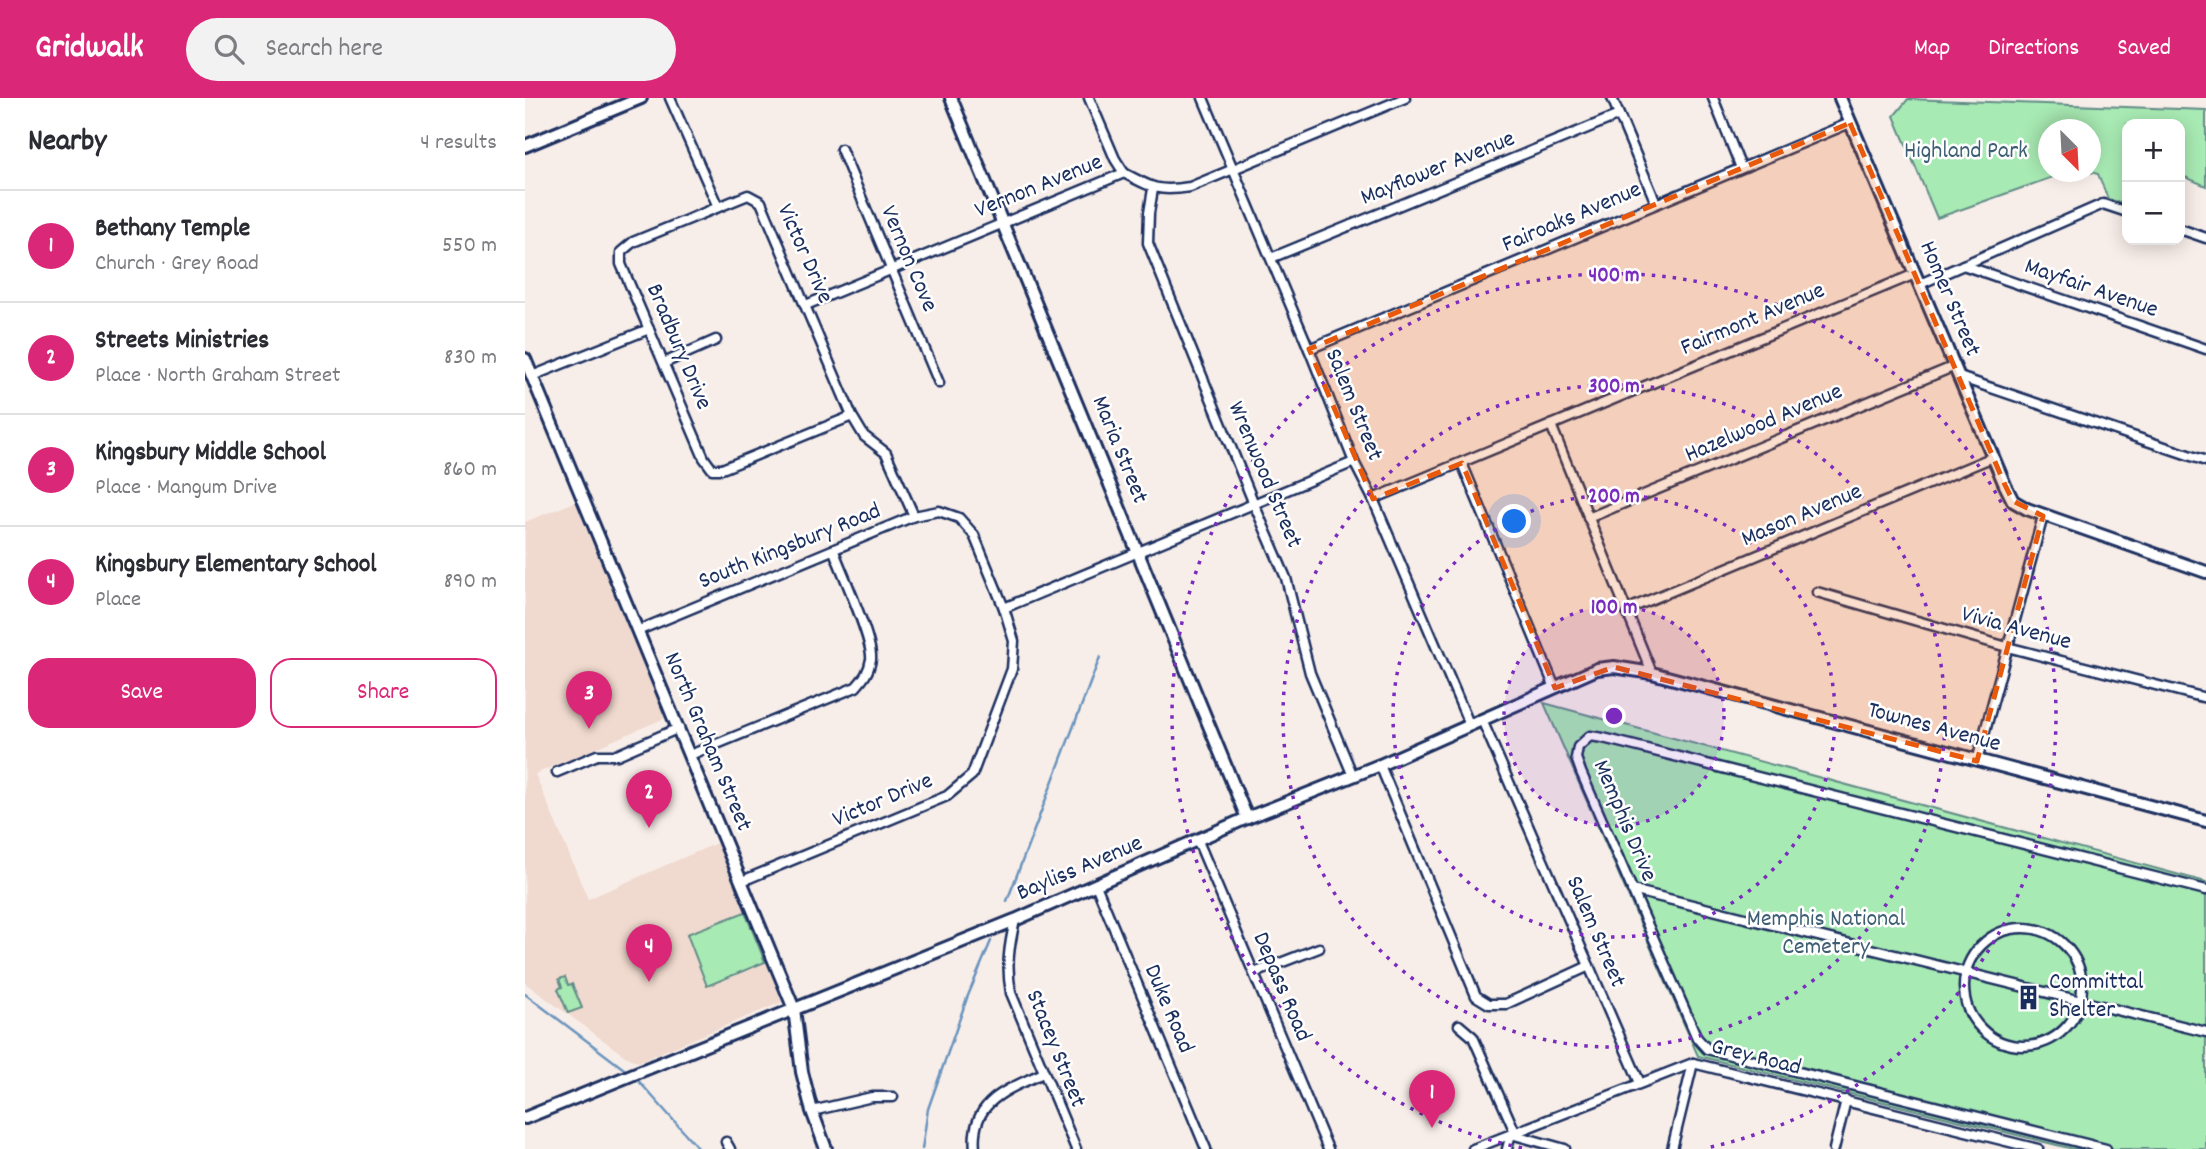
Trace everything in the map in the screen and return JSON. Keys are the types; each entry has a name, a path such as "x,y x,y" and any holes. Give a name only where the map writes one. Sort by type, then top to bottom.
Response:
{"street":[{"path":"525,145 641,98"},
{"path":"670,98 718,207"},
{"name":"Maria Street","path":"951,98 1247,818"},
{"path":"1089,98 1115,159 1124,173"},
{"name":"Salem Street","path":"1203,98 1354,462 1373,499 1470,726"},
{"path":"1153,189 1190,187 1405,98"},
{"path":"1612,98 1656,204"},
{"path":"1713,98 1741,168"},
{"name":"Homer Street","path":"1840,98 2010,496 2013,501 2043,516"},
{"name":"Mayflower Avenue","path":"1271,258 1619,114"},
{"name":"Fairoaks Avenue","path":"1309,349 1850,123"},
{"name":"Vernon Cove","path":"841,149 939,383"},
{"name":"Vernon Avenue","path":"806,305 1124,173 1153,189"},
{"name":"Wrenwood Street","path":"1153,189 1148,243 1286,578 1310,673 1353,776"},
{"name":"Victor Drive","path":"718,207 748,195 761,202 852,416 864,436 886,453 914,516"},
{"name":"Fairmont Avenue","path":"1373,499 1918,279 1963,265 2103,204 2122,210"},
{"name":"Bradbury Drive","path":"718,207 633,242 621,252 620,258 703,458 712,469 722,469 852,416"},
{"path":"2185,231 2206,238"},
{"name":"Mayfair Avenue","path":"1963,265 2206,349"},
{"path":"532,376 649,329"},
{"path":"664,363 716,340"},
{"name":"North Graham Street","path":"525,359 795,1009 802,1072 826,1149"},
{"name":"Hazelwood Avenue","path":"1588,518 1955,366"},
{"path":"1959,377 2206,461"},
{"path":"1551,425 1652,673"},
{"name":"Mason Avenue","path":"1626,610 1993,457"},
{"path":"1004,608 1139,554 1354,462"},
{"path":"1462,463 1555,688"},
{"name":"South Kingsbury Road","path":"637,631 914,516 939,511 959,519"},
{"path":"1977,761 2043,516 2206,572"},
{"name":"Victor Drive","path":"742,881 947,796 972,775 1012,669 1014,642 1004,608 974,535 959,519"},
{"path":"690,755 856,687 868,673 871,656 868,643 834,551"},
{"name":"Vivia Avenue","path":"1817,592 2007,647 2206,698"},
{"name":"Bayliss Avenue","path":"525,1118 1015,920 1247,818 1380,765 1597,669 1613,667 1652,673"},
{"name":"Townes Avenue","path":"1652,673 2206,821"},
{"name":"Salem Street","path":"1482,720 1640,1083"},
{"path":"557,772 597,755 617,755 679,728"},
{"name":"Memphis Drive","path":"2106,1149 1707,1049 1697,1038 1632,890 1576,758 1578,747 1590,736 1603,738 2206,890"},
{"path":"1380,765 1476,996 1489,1004 1506,1004 1589,966"},
{"name":"Depass Road","path":"1199,841 1328,1149"},
{"name":"Duke Road","path":"1096,884 1206,1149"},
{"path":"1632,890 2206,1032"},
{"name":"Stacey Street","path":"1015,920 1008,952 1007,972 1011,993 1076,1149"},
{"path":"2027,927 2047,932 2056,938 2076,960 2082,980 2081,1000 2074,1018 2061,1032 2046,1042 2027,1046 2008,1045 1991,1037 1977,1025 1967,1009 1963,990 1965,972 1974,953 1988,939 2007,930 2027,927"},
{"path":"1254,973 1319,948"},
{"path":"1459,1024 1473,1037 1513,1133 1507,1149"},
{"path":"1672,1149 1693,1063"},
{"name":"Grey Road","path":"1473,1149 1693,1063 1846,1100 2001,1145 2038,1149"},
{"path":"975,1149 974,1130 984,1109 998,1094 1043,1073"},
{"path":"812,1111 872,1097 893,1097"},
{"path":"1834,1149 1846,1100"},
{"path":"1513,1133 1565,1149"}],"highlighted area":[{"path":"1850,123 2005,485 2013,501 2043,516 1977,761 1614,667 1555,688 1462,463 1373,499 1309,349"}],"shaded area":[{"path":"575,502 665,718 535,774 588,899 717,843 782,1002 638,1062 625,1056 525,983 525,522"}],"green space":[{"name":"Highland Park","path":"1908,99 2206,110 2206,186 2185,177 2185,119 2122,119 2122,203 2108,199 2101,182 2101,119 2038,119 2039,182 1937,218 1894,116"},
{"name":"Memphis National Cemetery","path":"1544,703 2206,882 2206,1149 2073,1149 1698,1056"},
{"path":"745,912 765,962 707,986 687,934"},
{"path":"565,977 568,985 572,984 582,1008 568,1013 558,989 562,987 559,979"}],"waterway":[{"path":"1007,901 1100,657"},
{"path":"922,1149 928,1109 967,998 991,941"},
{"path":"525,994 628,1072"},
{"path":"636,1078 699,1149"}],"place":[{"name":"Kingsbury Middle School","path":"589,729"},
{"name":"Streets Ministries","path":"649,828"},
{"name":"Kingsbury Elementary School","path":"649,982"},
{"name":"Committal Shelter","path":"2029,997"},
{"name":"Bethany Temple","path":"1432,1128"}]}
